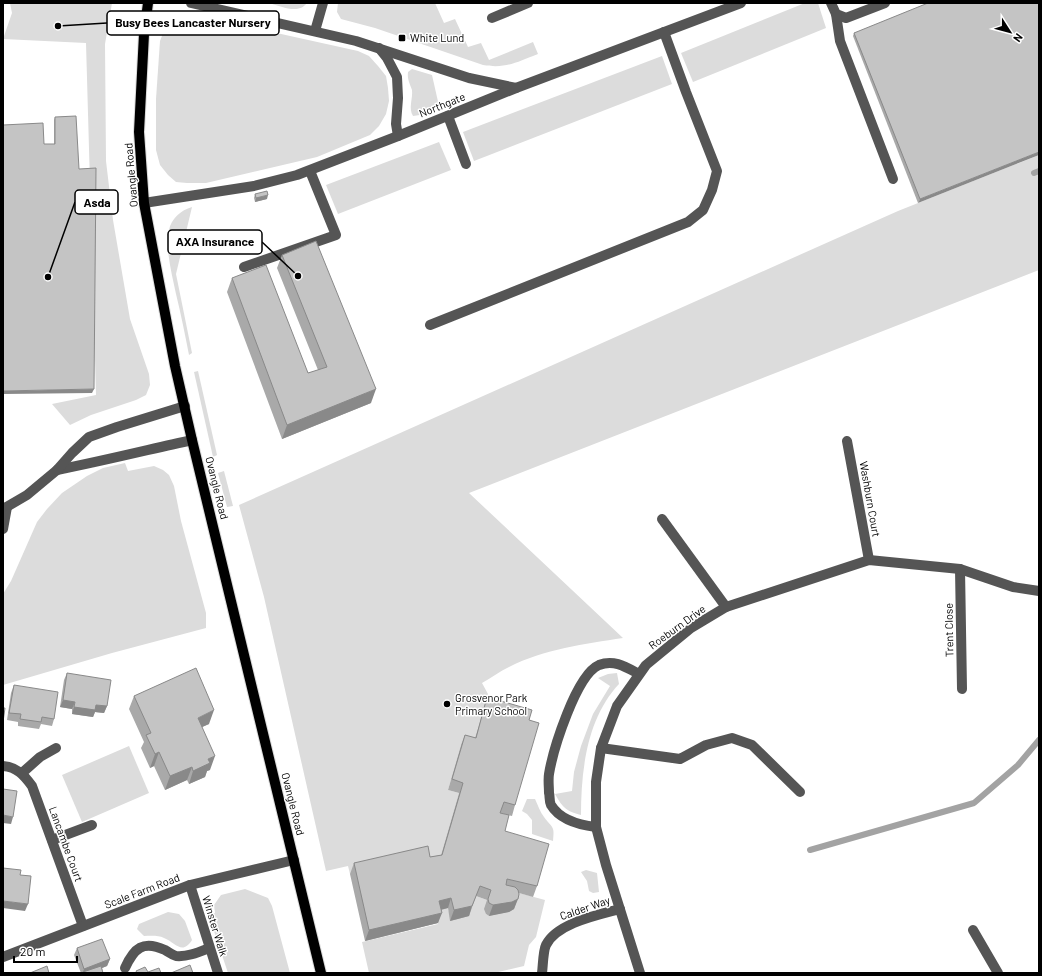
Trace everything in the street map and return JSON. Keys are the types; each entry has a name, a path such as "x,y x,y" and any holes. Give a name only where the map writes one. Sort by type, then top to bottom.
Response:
{"main road":[{"name":"Ovangle Road","path":"148,3 144,34 139,132 144,203 175,366 192,440 211,513 321,973"}],"street":[{"path":"191,3 356,41 469,78 516,88"},
{"path":"315,31 322,3"},
{"path":"492,18 528,3"},
{"name":"Northgate","path":"144,203 254,186 310,170 516,88 741,3"},
{"path":"831,3 836,14 840,41 892,179"},
{"path":"836,14 846,18 885,3"},
{"path":"430,325 688,222 703,210 712,190 717,171 664,32"},
{"path":"379,48 387,58 397,78 398,98 396,124 398,136"},
{"path":"448,116 466,164"},
{"path":"244,267 336,235 310,170"},
{"path":"3,529 5,508 28,495 58,470 72,453 90,437 185,406"},
{"path":"58,470 192,440"},
{"name":"Washburn Court","path":"847,441 869,560"},
{"path":"662,519 726,607"},
{"name":"Roeburn Drive","path":"640,973 606,865 596,827 596,782 601,748 616,706 639,674 655,657 691,628 726,607 869,560 960,569 1013,587 1039,591"},
{"name":"Trent Close","path":"960,569 962,689"},
{"path":"596,827 583,826 560,815 550,803 548,777 553,751 576,695 591,671 599,665 609,663 622,664 639,674"},
{"path":"601,748 680,758 706,745 732,738 752,745 800,792"},
{"path":"3,766 9,766 22,773 40,757 56,748"},
{"name":"Lancambe Court","path":"22,773 32,786 83,926"},
{"path":"52,840 92,825"},
{"name":"Scale Farm Road","path":"3,957 190,886 294,860"},
{"name":"Winster Walk","path":"190,886 218,973"},
{"name":"Calder Way","path":"542,973 545,946 559,930 581,920 620,909"},
{"path":"973,930 998,973"},
{"path":"125,968 131,956 141,946 153,946 166,950 175,956 186,956 209,948"}],"shaded area":[{"path":"10,3 112,3 105,44 106,161 113,220 130,319 149,374 150,385 146,395 136,400 91,415 70,425 52,404 96,395 86,43 3,39 12,13"},
{"path":"268,3 307,3 303,7 289,9"},
{"path":"338,3 435,3 444,23 455,19 468,47 481,43 489,60 533,42 538,54 505,65 483,65 375,28 341,19 337,12"},
{"path":"805,3 818,3 826,28 693,82 681,53"},
{"path":"196,15 358,51 369,56 386,76 389,101 386,114 379,126 370,135 317,157 206,183 176,182 160,165 156,150 156,99 160,41 166,29 173,21 183,17"},
{"path":"662,56 672,84 474,161 463,132"},
{"path":"412,69 432,75 439,106 420,115 413,116 411,107 412,90 408,75 408,72"},
{"path":"439,142 451,170 338,214 326,185"},
{"path":"1039,155 1039,270 469,493 623,638 550,651 522,661 482,683 488,694 472,748 461,745 448,790 459,793 438,865 424,857 350,874 348,866 326,871 264,597 239,505 898,211"},
{"path":"192,207 176,274 192,353 189,355 168,254 168,238 170,226 174,219 180,213"},
{"path":"198,371 217,455 213,457 194,372"},
{"path":"125,463 128,471 154,466 163,470 169,475 174,486 181,521 206,613 206,628 112,653 3,685 3,594 11,581 37,522 62,493 87,476 103,468"},
{"path":"224,471 233,506 227,507 218,473"},
{"path":"617,673 619,684 608,698 600,712 588,745 582,780 581,815 565,808 555,794 572,791 574,772 581,746 593,714 610,686 598,678 608,674"},
{"path":"129,746 149,793 82,822 62,775"},
{"path":"527,799 535,799 540,811 553,829 553,841 532,834 532,820 522,811"},
{"path":"586,870 597,873 599,892 593,893 589,891 587,881 581,872"},
{"path":"245,889 268,898 272,906 290,973 228,973 209,916 215,913 214,905 221,895"},
{"path":"504,889 545,900 536,937 529,945 524,966 494,973 369,973 362,942 438,924 435,911 448,908 451,920 476,896 487,900 486,914 489,916 509,912"},
{"path":"168,912 179,914 185,921 192,940 185,947 178,946 162,937 144,936 137,929 139,924"}],"building":[{"path":"928,3 1039,3 1039,152 920,199 854,33"},
{"path":"76,116 79,169 96,168 94,389 3,391 3,125 43,123 44,144 55,144 55,117"},
{"path":"267,191 268,195 256,198 255,194"},
{"path":"316,241 376,389 287,425 232,278 266,265 308,373 327,367 282,255"},
{"path":"196,668 214,710 198,718 215,756 208,759 210,763 193,771 192,767 170,776 159,752 155,754 146,735 151,733 134,696"},
{"path":"67,673 111,680 107,706 96,705 95,710 74,707 75,702 63,700"},
{"path":"14,685 58,692 54,719 42,717 41,722 20,719 21,714 9,713"},
{"path":"487,697 532,710 529,720 539,723 515,805 504,802 500,813 509,815 505,831 549,844 537,886 507,879 506,885 515,887 518,890 518,899 512,902 493,905 489,903 488,899 491,890 480,886 472,906 454,910 451,898 439,901 442,913 369,930 354,863 428,846 430,857 442,855 463,783 452,779 465,735 476,738"},
{"path":"3,708 5,708 3,722"},
{"path":"3,789 17,791 13,817 3,815"},
{"path":"3,868 21,870 20,875 31,876 28,904 3,901"},
{"path":"102,939 110,959 84,969 77,948"},
{"path":"190,965 193,973 171,973"},
{"path":"47,966 49,973 30,973"},
{"path":"101,966 103,973 83,973 83,972"},
{"path":"145,967 148,972 159,968 161,973 137,973 136,971"}],"waterway":[{"path":"1034,173 1039,171"},
{"path":"810,850 974,803 1018,765 1039,740"}],"place":[{"name":"Busy Bees Lancaster Nursery","path":"58,26"},
{"name":"White Lund","path":"402,38"},
{"name":"AXA Insurance","path":"298,276"},
{"name":"Asda","path":"48,277"},
{"name":"Grosvenor Park Primary School","path":"447,704"}]}
